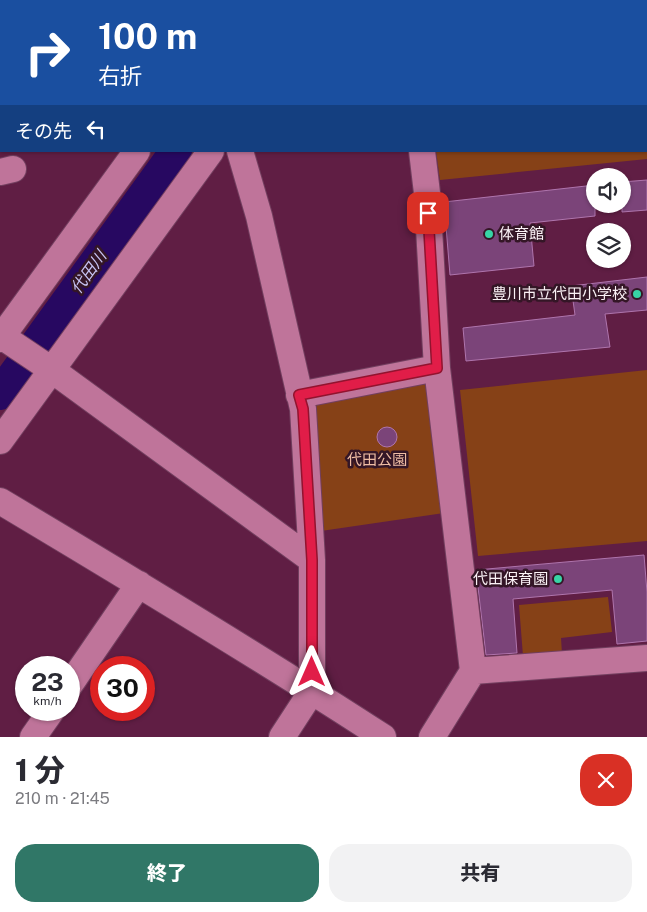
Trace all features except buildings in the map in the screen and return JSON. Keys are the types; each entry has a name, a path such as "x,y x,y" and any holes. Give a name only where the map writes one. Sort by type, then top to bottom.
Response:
{"street":[{"path":"136,152 3,338 47,367 312,560"},
{"path":"0,441 47,367 209,152"},
{"path":"240,152 260,216 303,409 312,560 312,690 282,737"},
{"path":"422,152 427,193 437,368 473,671 432,737"},
{"path":"299,395 437,368"},
{"path":"0,501 140,584 312,690 383,737"},
{"path":"80,670 140,584"},
{"path":"473,671 647,658"},
{"path":"33,737 44,721"}],"green space":[{"path":"436,152 647,152 647,159 440,180"},
{"path":"647,370 647,541 478,556 460,390"},
{"name":"代田公園","path":"424,378 433,383 444,513 321,531 312,406 316,399"},
{"path":"608,597 612,632 561,638 562,654 523,656 519,605"}],"waterway":[{"name":"代田川","path":"0,394 175,152"}],"place":[{"name":"体育館","path":"489,234"},
{"name":"豊川市立代田小学校","path":"637,294"},
{"name":"代田保育園","path":"558,579"}],"route":[{"path":"312,672 312,560 303,409 299,395 437,368 428,213"}]}
